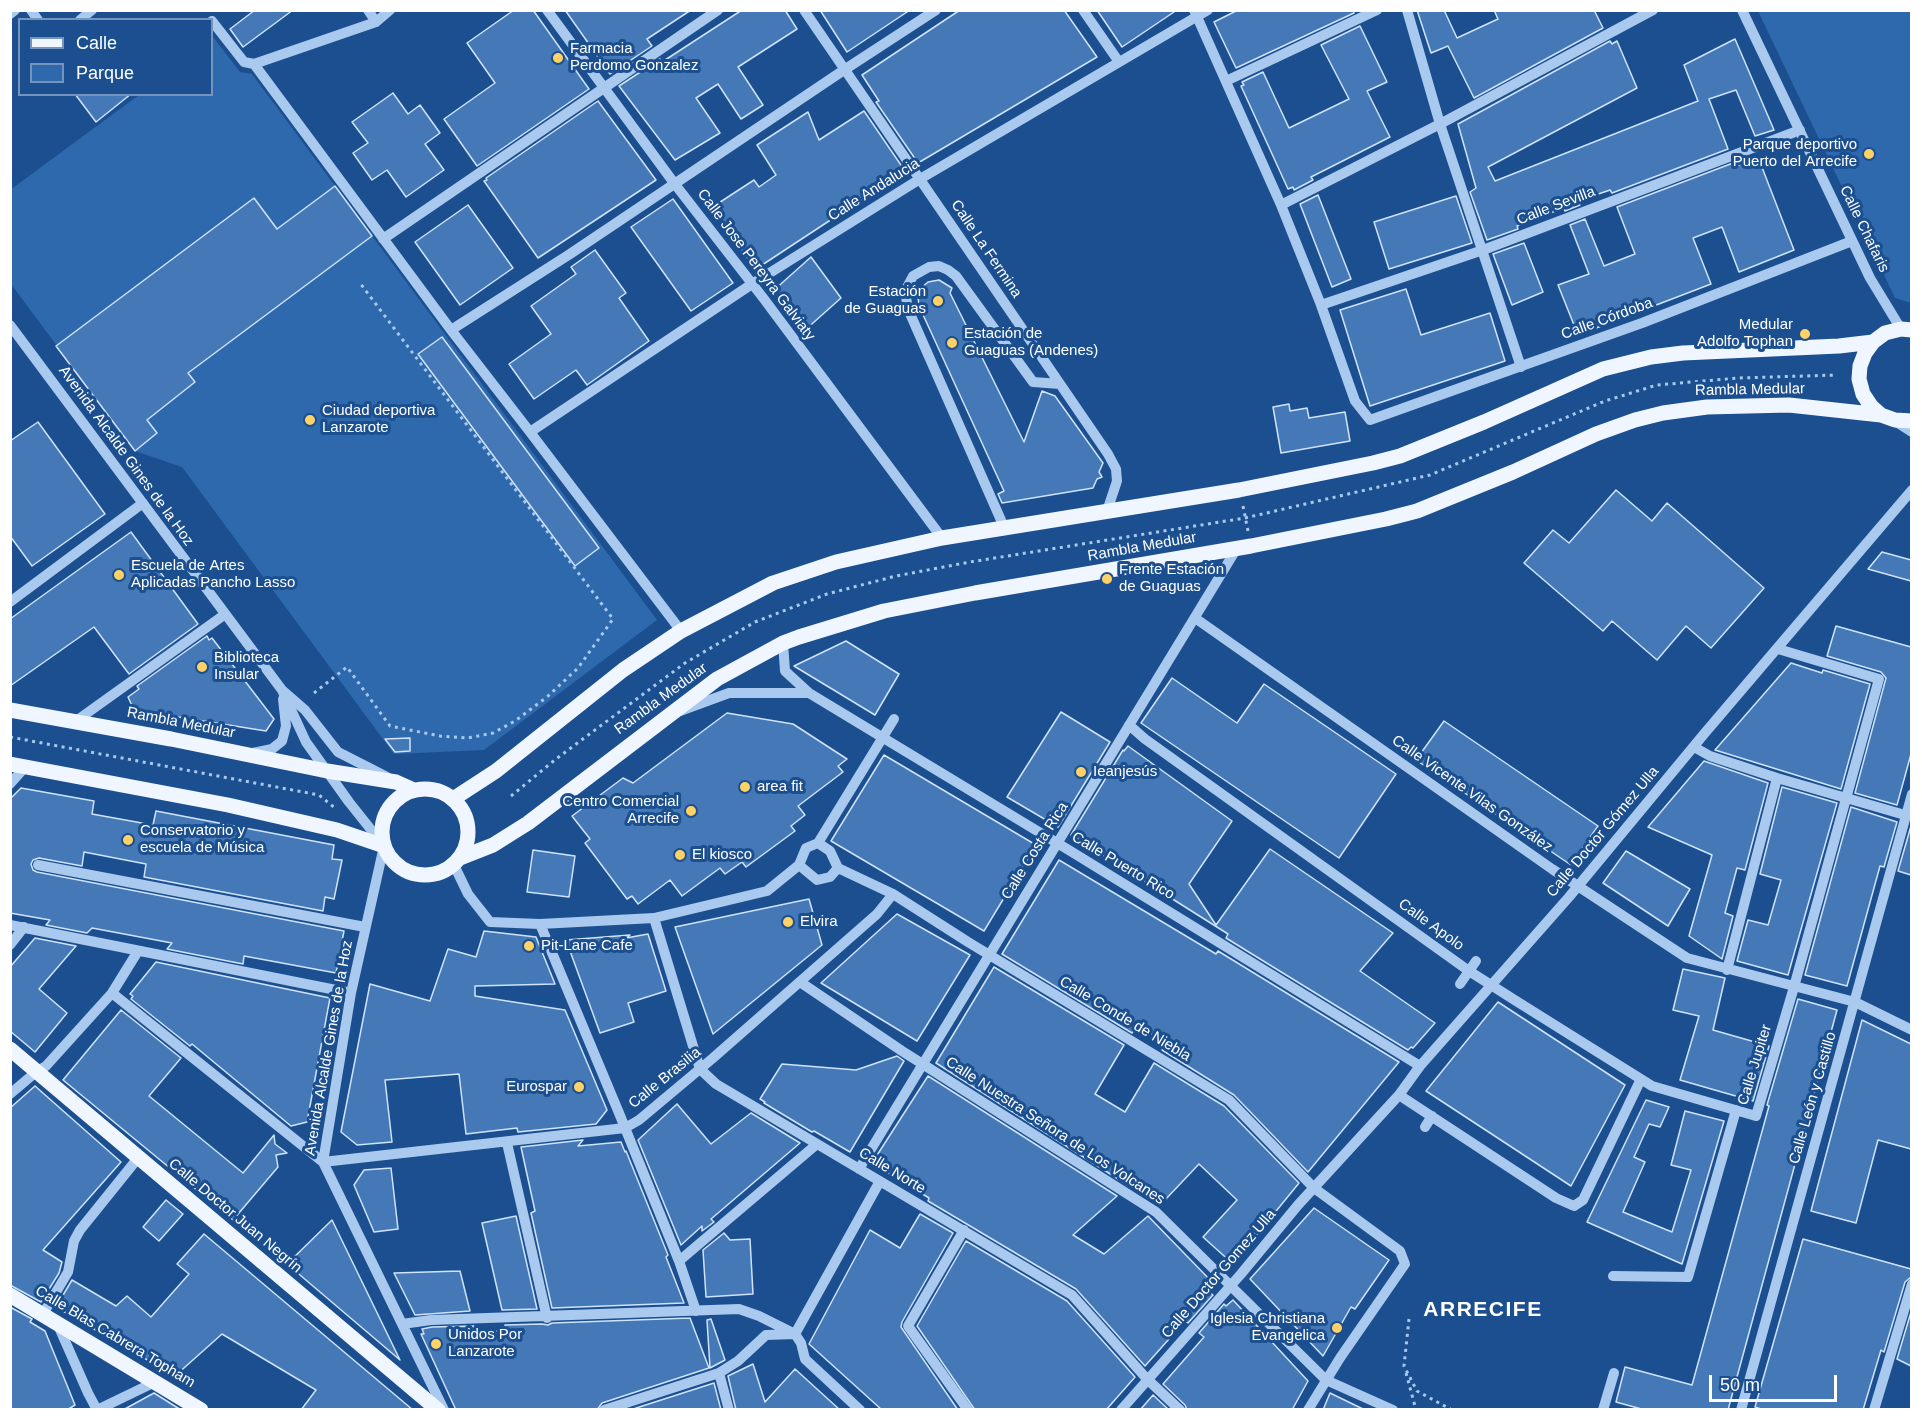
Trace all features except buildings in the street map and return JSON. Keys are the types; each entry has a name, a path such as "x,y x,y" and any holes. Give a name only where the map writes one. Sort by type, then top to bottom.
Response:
{"main road":[{"path":"1888,417 1871,406 1863,394 1859,379 1860,366 1873,342 1885,333 1908,328"},
{"path":"453,799 496,771 623,670 681,631 773,583 836,562 942,538 1239,490 1373,463 1400,456 1603,369 1651,357 1683,353 1839,346 1873,342"},
{"name":"Rambla Medular","path":"457,862 528,823 717,680 783,643 884,611 1386,519 1417,511 1513,472 1596,434 1663,413 1707,407 1790,405 1911,421"},
{"name":"Rambla Medular","path":"10,710 327,771 396,782 414,790"},
{"path":"10,764 228,805 337,830 384,846"},
{"path":"425,789 440,791 453,799 462,808 469,831 466,847 457,862 445,871 420,875 406,871 394,863 384,846 382,828 387,811 398,798 414,790 425,789"},
{"name":"Calle Doctor Juan Negrín","path":"10,1049 438,1410"},
{"name":"Calle Blas Cabrera Topham","path":"10,1295 201,1410"}],"street":[{"path":"10,14 15,10"},
{"path":"368,10 376,22"},
{"path":"249,63 376,22 390,10"},
{"name":"Calle Jose Pereyra Galviaty","path":"547,10 602,88 942,538"},
{"path":"383,239 718,10"},
{"name":"Calle La Fermina","path":"804,10 1108,454 1116,469 1117,481 1107,511"},
{"path":"451,330 570,254 936,10"},
{"path":"1083,10 1119,62"},
{"name":"Calle Andalucia","path":"530,432 752,284 920,179 1119,62 1195,13 1208,10"},
{"path":"1226,81 1377,10"},
{"path":"1407,10 1440,124 1521,367"},
{"path":"1281,205 1440,124 1653,10"},
{"name":"Calle Chafaris","path":"1742,10 1870,278 1908,328"},
{"path":"1195,13 1281,205 1321,305"},
{"path":"213,22 249,63 681,631"},
{"name":"Calle Sevilla","path":"1321,305 1483,250 1800,130"},
{"name":"Calle Córdoba","path":"1321,305 1355,401 1371,420 1642,323 1852,241"},
{"path":"1004,527 908,309 905,291 913,276 929,267 939,266 948,270 956,276 1033,382 1060,384"},
{"name":"Avenida Alcalde Gines de la Hoz","path":"10,325 282,690 305,710 338,752 396,782"},
{"path":"1888,417 1911,432"},
{"name":"Calle Doctor Gómez Ulla","path":"1314,1188 1399,1095 1420,1066 1578,886 1911,490"},
{"path":"10,602 143,503"},
{"name":"Calle Costa Rica","path":"859,1169 866,1161 923,1062 1056,843 1064,835 1237,548"},
{"path":"76,721 224,615"},
{"name":"Calle Vicente Vilas González","path":"1196,618 1578,886 1687,958 1856,1002 1911,1030"},
{"name":"Calle Puerto Rico","path":"783,643 785,671 809,693 1420,1066"},
{"name":"Calle Jupiter","path":"1613,1276 1688,1277 1736,1110 1756,1116 1879,679 1778,649"},
{"path":"248,754 272,749 282,741 286,726 282,690"},
{"name":"Avenida Alcalde Gines de la Hoz","path":"282,690 306,742 384,846 351,993 323,1162 444,1410"},
{"path":"671,714 729,693 809,693"},
{"path":"457,862 468,894 490,922 540,924 654,918 768,891 799,866 806,848 818,843 894,719"},
{"name":"Calle Apolo","path":"1130,725 1145,739 1492,986 1652,1086 1736,1110"},
{"path":"1694,747 1710,756 1777,778 1905,815"},
{"path":"10,784 26,766"},
{"path":"1728,970 1777,778"},
{"name":"Calle León y Castillo","path":"1741,1410 1856,1002 1911,794"},
{"path":"799,866 817,880 830,877 838,868 830,851 818,843"},
{"path":"38,865 365,927"},
{"name":"Calle Conde de Niebla","path":"838,868 893,894 1229,1100 1314,1188 1400,1251 1405,1264 1326,1380"},
{"name":"Calle Brasilia","path":"323,1162 625,1128 639,1120 800,982 877,914 893,894"},
{"path":"654,918 700,1069"},
{"path":"540,924 679,1261 696,1311"},
{"path":"10,925 351,993"},
{"path":"10,945 24,927"},
{"path":"10,1094 46,1066 112,993 138,951"},
{"path":"1460,984 1476,961"},
{"name":"Calle Nuestra Señora de Los Volcanes","path":"800,982 1156,1212 1326,1380"},
{"path":"112,993 323,1162"},
{"name":"Calle Norte","path":"700,1069 716,1084 1072,1295 1147,1379 1180,1410"},
{"path":"1399,1095 1556,1198 1574,1206 1583,1200 1641,1079"},
{"path":"1425,1127 1432,1116"},
{"path":"507,1143 547,1318"},
{"path":"679,1261 817,1144"},
{"path":"43,1314 68,1272 74,1241 80,1230 138,1158"},
{"path":"795,1334 879,1181"},
{"name":"Calle Doctor Gomez Ulla","path":"1147,1379 1314,1188"},
{"path":"964,1230 908,1326 968,1410"},
{"path":"1874,1410 1911,1284"},
{"path":"402,1324 431,1320 547,1318 739,1309 795,1334 801,1342 805,1359 860,1410"},
{"path":"57,1322 97,1409 155,1382"},
{"path":"604,1410 719,1373 738,1361 766,1335 795,1334"},
{"path":"719,1373 729,1410"},
{"path":"1603,1410 1614,1373"},
{"path":"1121,1410 1147,1379"},
{"path":"1308,1410 1326,1380 1393,1410"}],"path":[{"path":"314,693 347,667 390,726 440,736 468,738 493,733 515,721 547,697 578,668 613,619 360,283"},
{"path":"511,796 556,759 685,663 755,622 827,594 896,576 970,562 1245,518 1430,475 1605,401 1657,385 1738,378 1837,375"},
{"path":"1242,506 1249,536"},
{"path":"10,737 319,795 339,811"},
{"path":"1409,1319 1404,1366 1416,1410"},
{"path":"1404,1366 1417,1391 1452,1410"}],"green space":[{"name":"Parque deportivo Puerto del Arrecife","path":"1758,11 1911,11 1911,303 1895,298"},
{"name":"Ciudad deportiva Lanzarote","path":"213,37 240,72 252,74 657,620 484,750 394,754 182,467 135,451 11,284 10,190 138,96 213,96"}],"place":[{"name":"Farmacia Perdomo Gonzalez","path":"558,58"},
{"name":"Parque deportivo Puerto del Arrecife","path":"1869,154"},
{"name":"Estación de Guaguas","path":"938,301"},
{"name":"Medular Adolfo Tophan","path":"1805,334"},
{"name":"Estación de Guaguas (Andenes)","path":"952,343"},
{"name":"Ciudad deportiva Lanzarote","path":"310,420"},
{"name":"Escuela de Artes Aplicadas Pancho Lasso","path":"119,575"},
{"name":"Frente Estación de Guaguas","path":"1107,579"},
{"name":"Biblioteca Insular","path":"202,667"},
{"name":"Ieanjesús","path":"1081,772"},
{"name":"area fit","path":"745,787"},
{"name":"Centro Comercial Arrecife","path":"691,811"},
{"name":"Conservatorio y escuela de Música","path":"128,840"},
{"name":"El kiosco","path":"680,855"},
{"name":"Elvira","path":"788,922"},
{"name":"Pit-Lane Cafe","path":"529,946"},
{"name":"Eurospar","path":"579,1087"},
{"name":"Iglesia Christiana Evangelica","path":"1337,1328"},
{"name":"Unidos Por Lanzarote","path":"436,1344"}],"district":[{"name":"ARRECIFE","path":"1483,1310"}]}
